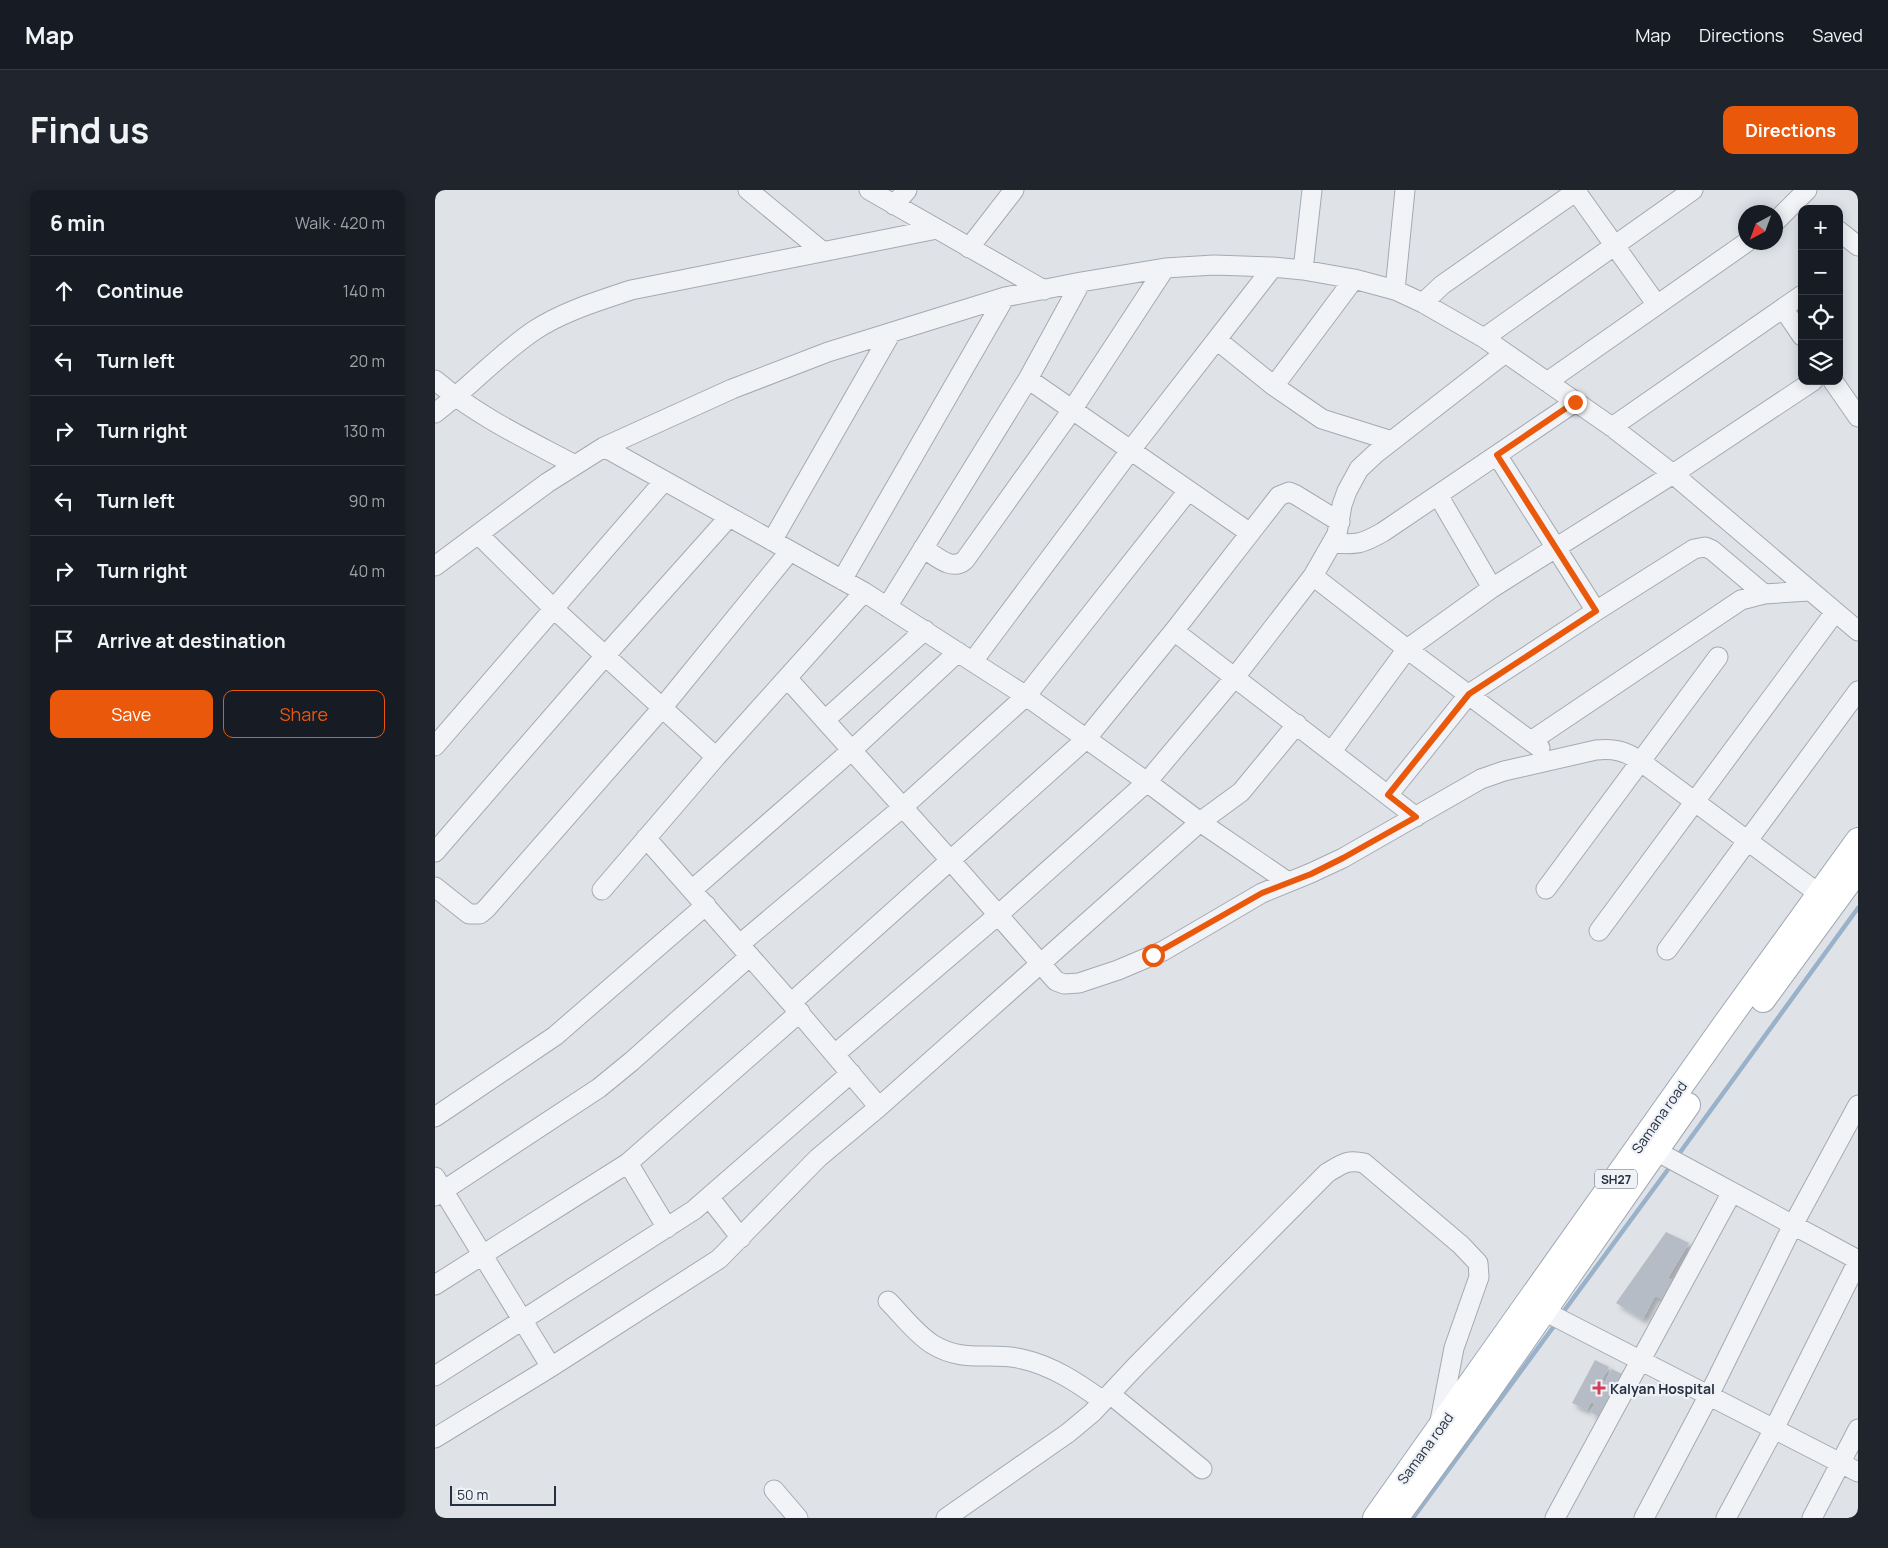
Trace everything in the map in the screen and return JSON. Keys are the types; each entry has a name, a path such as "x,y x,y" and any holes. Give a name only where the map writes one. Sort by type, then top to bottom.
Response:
{"main road":[{"name":"Samana road","path":"1375,1518 1438,1430 1551,1314 1731,1029 1826,899 1858,840"},
{"name":"Samana road","path":"1826,899 1858,870"},
{"name":"Samana road","path":"1396,1518 1487,1393 1551,1314 1670,1159 1731,1029"}],"street":[{"path":"748,190 822,251"},
{"path":"869,190 1045,290"},
{"path":"894,205 907,190"},
{"path":"969,248 1014,190"},
{"path":"1303,270 1312,190"},
{"path":"1395,290 1405,190"},
{"path":"1423,303 1442,285 1576,190 1657,305"},
{"path":"1484,338 1693,190"},
{"path":"1783,216 1805,200"},
{"path":"435,413 456,398 515,345 537,329 592,304 631,290 937,229"},
{"path":"1843,234 1858,246"},
{"path":"1547,382 1738,248"},
{"path":"435,566 479,535 547,482 604,447 732,389 827,352 1005,298 1081,282 1165,268 1214,265 1273,267 1354,279 1395,290 1423,303 1484,338 1612,427 1673,474 1809,591 1857,627"},
{"path":"692,890 852,750 965,656 1131,451 1273,267"},
{"path":"923,548 955,566 965,560 1073,410 1165,268"},
{"path":"1274,386 1354,279"},
{"path":"887,607 1028,379 1081,282"},
{"path":"843,580 1005,298"},
{"path":"1612,427 1798,298"},
{"path":"1783,308 1798,330"},
{"path":"772,540 891,333"},
{"path":"1217,340 1274,386 1322,420 1392,441"},
{"path":"835,1054 999,915 1147,782 1235,677 1313,576 1333,543 1340,522 1342,505 1352,479 1359,469 1505,353"},
{"path":"1028,379 1250,533"},
{"path":"435,380 456,398 483,416 575,465"},
{"path":"1332,752 1407,649 1493,588 1673,474 1807,385"},
{"path":"1836,385 1858,417"},
{"path":"1333,543 1355,545 1367,542 1575,402"},
{"path":"604,447 843,580 925,630 1027,696 1200,822 1288,882"},
{"path":"1497,455 1596,611"},
{"path":"435,746 665,481"},
{"path":"551,1367 482,1254 438,1188 599,1088 632,1061 745,950 1027,696 1189,491"},
{"path":"435,1284 629,1163 951,861 1087,739 1279,496 1289,492 1340,522"},
{"path":"1438,495 1493,588"},
{"path":"435,852 605,656 729,517"},
{"path":"479,535 605,656 716,757"},
{"path":"1388,795 1469,694 1596,611 1699,547 1712,550 1764,594"},
{"path":"435,887 469,914 480,914 486,909 662,708 790,551"},
{"path":"1313,576 1407,649 1555,759"},
{"path":"1531,740 1741,600 1764,594 1809,591"},
{"path":"602,890 716,757 863,592"},
{"path":"1599,931 1835,612"},
{"path":"825,720 925,630"},
{"path":"1174,631 1416,817"},
{"path":"1546,888 1718,657"},
{"path":"787,678 1041,964 1057,981 1064,984 1079,983 1118,970 1163,951 1262,893 1311,874 1343,858 1481,779 1504,771 1611,748 1629,754 1640,761 1826,899"},
{"path":"1667,950 1858,691"},
{"path":"435,1438 551,1367 719,1259 818,1158 879,1107 1200,822 1245,788 1297,724"},
{"path":"647,838 796,1007 879,1107"},
{"path":"435,1117 555,1036 706,905"},
{"path":"435,1376 667,1228 709,1198 851,1073"},
{"path":"1644,1518 1709,1395 1793,1225 1858,1105"},
{"path":"1670,1159 1858,1261 1774,1429 1726,1518"},
{"path":"946,1518 1068,1433 1092,1413 1327,1174 1352,1160 1364,1163 1461,1245 1478,1263 1479,1277 1454,1348 1438,1430"},
{"path":"629,1163 667,1228"},
{"path":"1555,1518 1731,1192"},
{"path":"709,1198 741,1238"},
{"path":"888,1301 933,1345 964,1356 976,1358 1005,1356 1021,1359 1070,1378 1107,1398 1202,1469"},
{"path":"1551,1314 1858,1472"},
{"path":"1812,1518 1858,1429"},
{"path":"774,1490 798,1518"}],"building":[{"path":"1666,1232 1689,1243 1668,1278 1676,1282 1665,1300 1655,1296 1643,1319 1616,1303"},
{"path":"1595,1360 1609,1367 1602,1380 1605,1382 1612,1369 1626,1376 1603,1419 1590,1412 1595,1404 1591,1402 1587,1410 1572,1403"}],"waterway":[{"path":"1676,1158 1858,908"},
{"path":"1561,1315 1672,1164"},
{"path":"1413,1518 1557,1322"}],"place":[{"name":"Kalyan Hospital","path":"1599,1388"}],"route":[{"path":"1153,955 1262,893 1311,874 1416,817 1388,795 1469,694 1596,611 1497,455 1575,402"}]}
